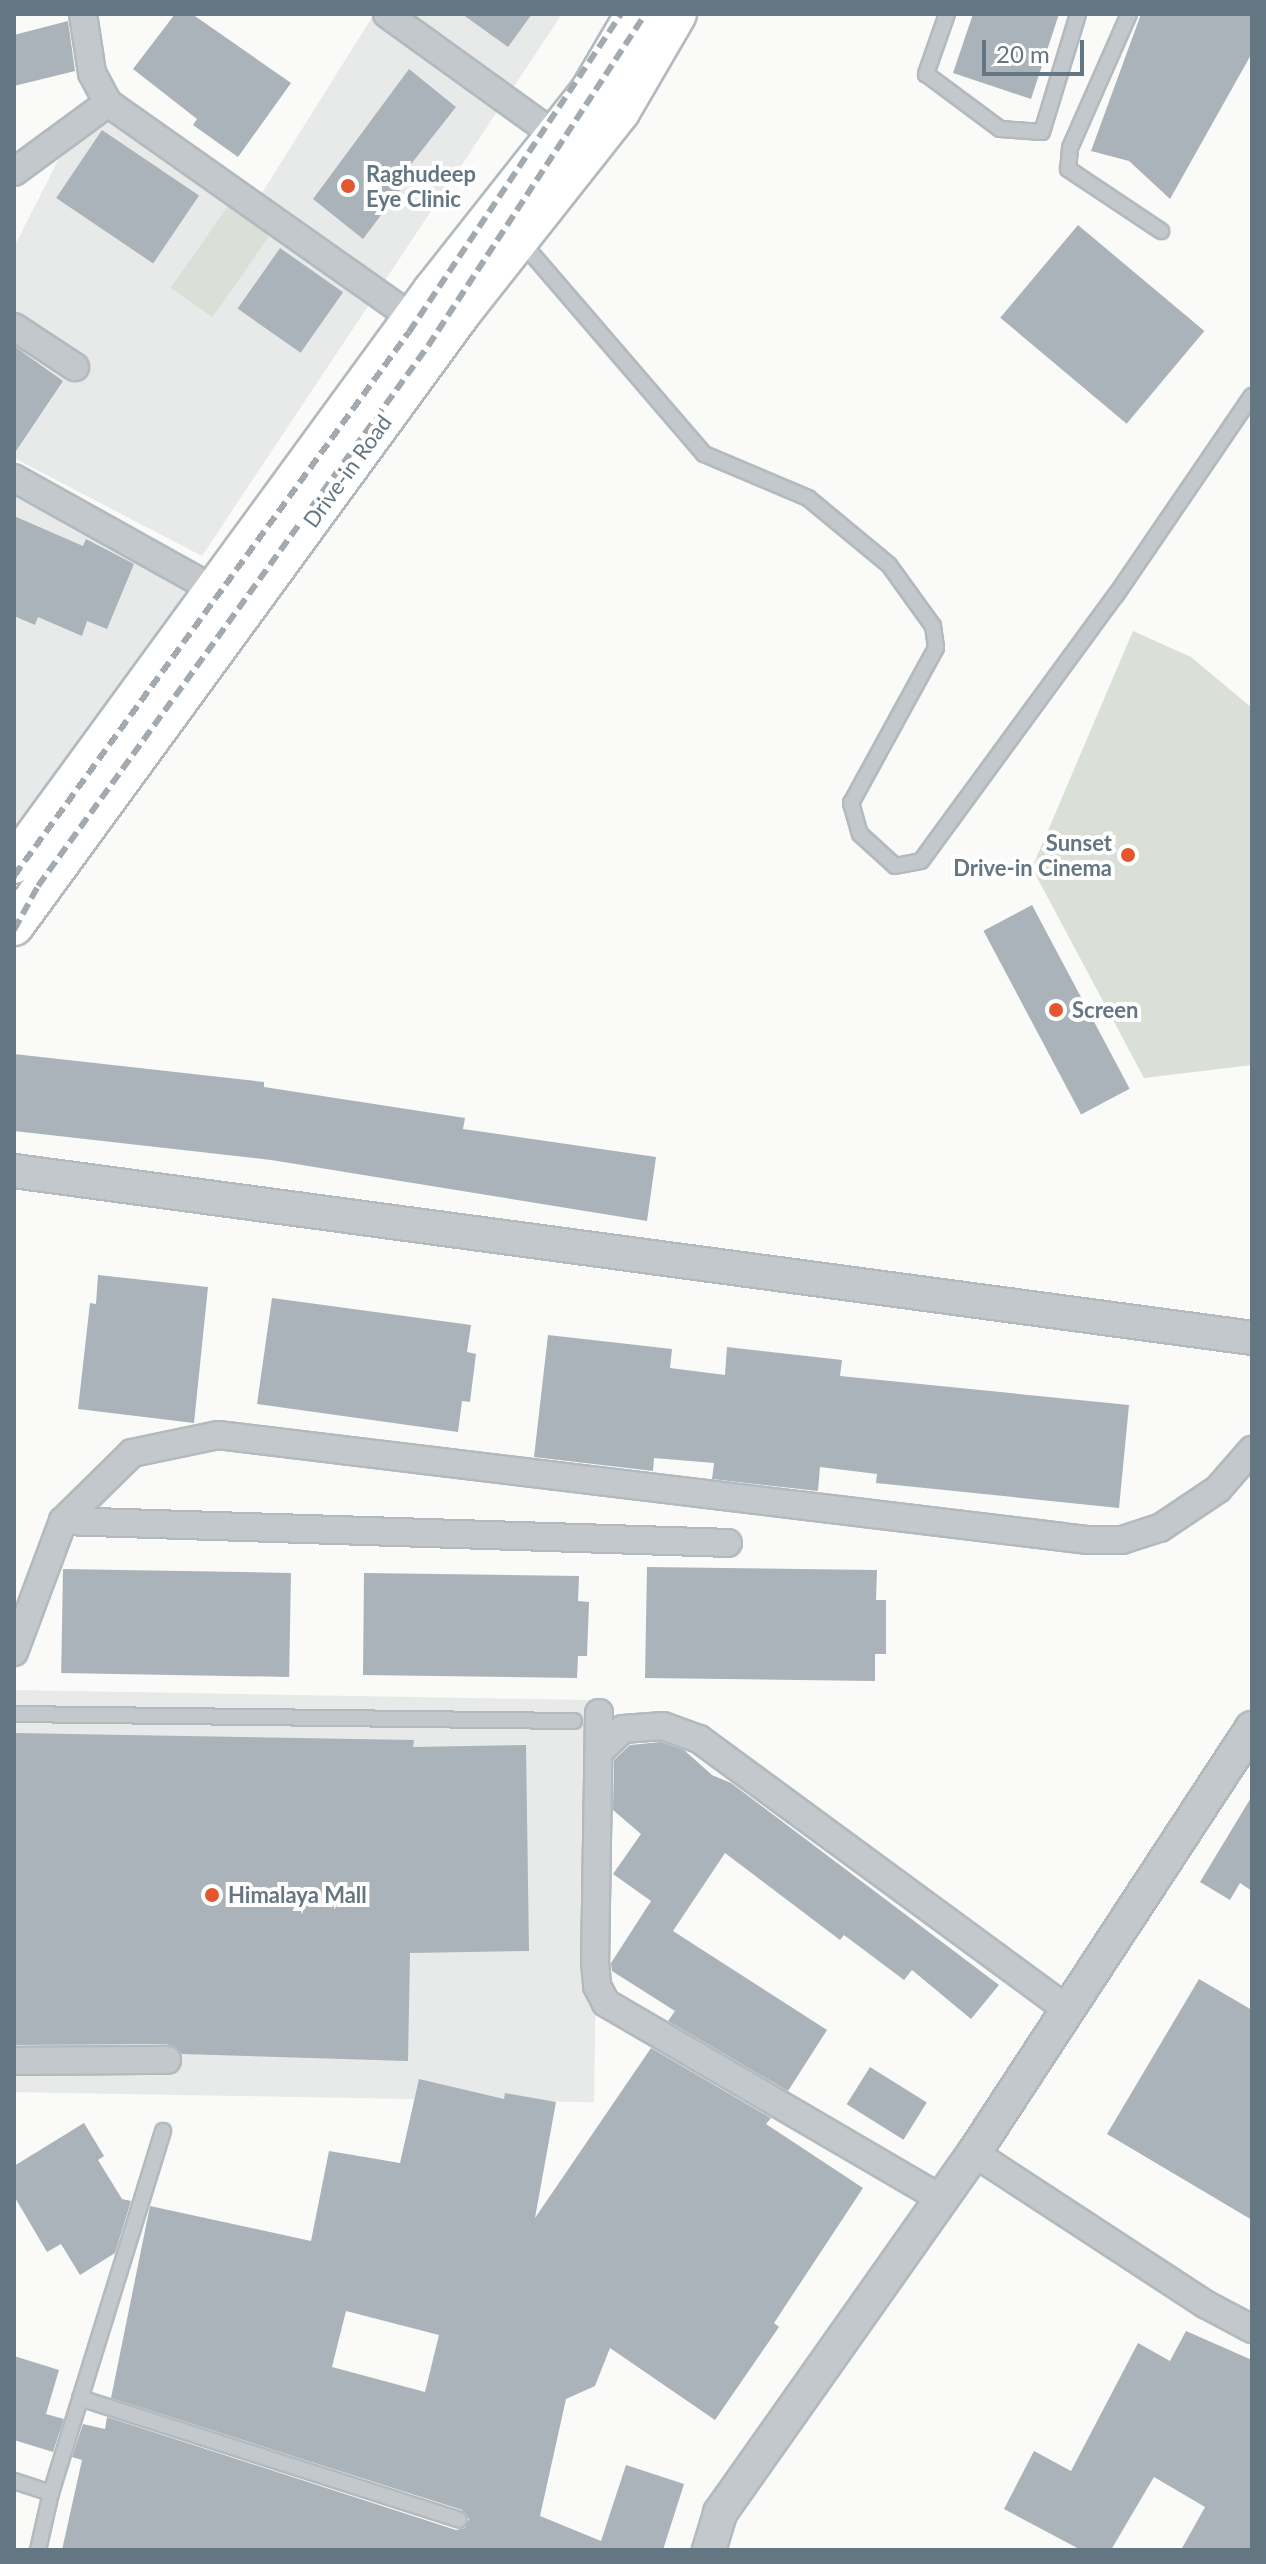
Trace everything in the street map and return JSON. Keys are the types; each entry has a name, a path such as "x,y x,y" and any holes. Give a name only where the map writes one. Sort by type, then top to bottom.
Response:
{"main road":[{"name":"Drive-in Road","path":"14,864 413,318 590,91 635,14"},
{"name":"Drive-in Road","path":"14,926 520,239 620,112 677,14"}],"street":[{"path":"83,14 92,73 108,103 413,318"},
{"path":"387,14 555,135"},
{"path":"14,172 108,103"},
{"path":"14,327 75,367"},
{"path":"14,478 214,590"},
{"path":"14,1171 1252,1338"},
{"path":"14,1652 63,1521 132,1453 218,1435 1122,1540 1160,1528 1218,1489 1252,1450"},
{"path":"63,1521 728,1543"},
{"path":"599,1713 595,1961 597,1986 606,2003 941,2199"},
{"path":"599,1752 623,1729 663,1726 699,1739 1068,2010"},
{"path":"709,2550 720,2513 974,2153 1252,1728"},
{"path":"14,2061 167,2060"},
{"path":"974,2153 1205,2304 1252,2329"}],"lane":[{"path":"947,14 926,74 1000,129 1042,132 1078,14"},
{"path":"1129,14 1070,148 1068,169 1161,231"},
{"path":"520,239 704,454 808,498 889,565 933,626 936,648 851,803 860,834 895,866 921,861 1116,595 1252,396"},
{"path":"14,1714 574,1721"},
{"path":"38,2550 51,2493 163,2131"},
{"path":"80,2398 459,2520"},
{"path":"14,2481 51,2493"}],"shaded area":[{"path":"374,14 562,14 202,556 14,458 14,247 93,92 262,193"},
{"path":"228,206 270,235 212,317 171,288"},
{"path":"14,494 200,587 14,830"},
{"path":"1133,631 1191,657 1252,708 1252,1065 1144,1078 1032,868"},
{"path":"14,1690 601,1700 594,2102 14,2092"}],"building":[{"path":"175,14 192,14 291,83 238,157 193,125 197,119 133,69"},
{"path":"462,14 532,14 508,47"},
{"path":"973,14 1059,14 1031,99 953,73"},
{"path":"1141,14 1252,14 1252,53 1170,199 1129,161 1091,151"},
{"path":"68,21 75,71 14,86 14,35"},
{"path":"409,69 456,107 400,178 406,182 363,239 313,199"},
{"path":"102,130 199,195 153,263 56,198"},
{"path":"1078,225 1204,331 1127,424 1000,318"},
{"path":"280,248 343,292 301,353 238,309"},
{"path":"14,346 63,381 14,454"},
{"path":"14,516 83,546 86,539 134,564 107,629 87,621 82,636 38,617 35,625 14,616"},
{"name":"Screen","path":"1032,905 1130,1089 1081,1114 983,931"},
{"path":"14,1054 264,1082 264,1087 465,1118 463,1129 656,1157 647,1221 271,1160 14,1131"},
{"path":"98,1275 208,1287 194,1423 78,1409 90,1303 96,1304"},
{"path":"272,1298 471,1325 467,1352 476,1354 470,1402 462,1401 458,1432 257,1404"},
{"path":"548,1335 672,1349 670,1368 725,1375 727,1347 842,1360 840,1376 1129,1405 1119,1508 876,1483 877,1474 820,1467 818,1491 712,1479 714,1463 654,1458 653,1471 534,1457"},
{"path":"647,1567 877,1570 876,1600 886,1600 886,1654 875,1654 875,1681 645,1678"},
{"path":"63,1569 291,1573 289,1677 61,1673"},
{"path":"364,1573 579,1576 578,1601 589,1602 587,1656 578,1656 577,1678 363,1675"},
{"name":"Himalaya Mall","path":"14,1733 414,1740 413,1747 526,1745 529,1951 410,1953 408,2061 182,2054 167,2044 14,2045"},
{"path":"661,1742 684,1750 712,1775 731,1783 999,1985 971,2019 912,1970 904,1980 844,1935 840,1940 725,1853 673,1931 827,2030 788,2091 668,2021 675,2011 612,1971 611,1963 651,1901 613,1874 641,1834 613,1810 614,1760 630,1745"},
{"path":"1252,1796 1252,1891 1240,1883 1230,1900 1200,1882"},
{"path":"1199,1979 1252,2010 1252,2220 1107,2134"},
{"path":"651,2048 771,2118 766,2124 863,2188 774,2323 779,2327 715,2420 610,2348 595,2386 566,2399 540,2516 601,2541 626,2465 684,2484 663,2550 62,2550 82,2460 72,2457 83,2424 105,2429 107,2417 456,2530 465,2528 469,2519 462,2510 111,2398 150,2206 311,2241 329,2151 400,2163 419,2079 504,2099 505,2093 556,2102 535,2218","holes":["346,2311 439,2335 425,2392 332,2367"]},
{"path":"870,2067 927,2103 904,2140 847,2104"},
{"path":"84,2123 104,2156 98,2160 122,2199 131,2201 115,2253 80,2275 61,2244 47,2252 14,2196 14,2166"},
{"path":"1186,2331 1252,2360 1252,2550 1181,2550 1205,2507 1154,2477 1111,2550 1081,2550 1004,2509 1034,2451 1071,2471 1138,2343 1170,2361"},
{"path":"14,2356 59,2370 46,2414 64,2419 53,2452 14,2440"}],"railway":[{"path":"14,876 409,332 621,14"},
{"path":"14,930 38,886 428,346 645,14"}],"place":[{"name":"Raghudeep Eye Clinic","path":"348,186"},
{"name":"Sunset Drive-in Cinema","path":"1128,855"},
{"name":"Screen","path":"1056,1010"},
{"name":"Himalaya Mall","path":"212,1895"}]}
